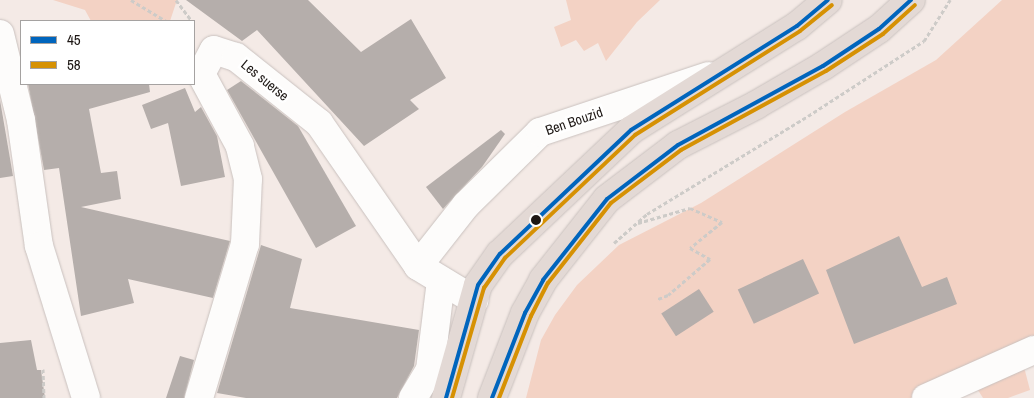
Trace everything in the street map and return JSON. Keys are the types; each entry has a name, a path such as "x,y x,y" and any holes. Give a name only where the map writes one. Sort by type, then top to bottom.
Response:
{"highway":[{"path":"446,398 478,285 500,254 631,130 797,26 828,0"},
{"path":"492,398 525,313 543,280 607,199 678,145 756,105 879,29 911,0"}],"street":[{"path":"0,34 21,120 39,246 86,398"},
{"name":"Les suerse","path":"199,398 245,244 248,179 240,146 201,74 214,50 236,57 319,124 418,266 474,300"},
{"name":"Ben Bouzid","path":"418,266 466,205 540,132 723,71"},
{"path":"412,398 430,370 441,281"},
{"path":"926,398 1034,350"}],"path":[{"path":"131,0 164,20"},
{"path":"176,0 191,20"},
{"path":"608,248 637,223 924,41 950,0"},
{"path":"637,223 690,208 722,222 690,248 710,259 668,296 658,299"}],"shaded area":[{"path":"53,0 177,0 170,20 90,20 85,10"},
{"path":"566,0 660,0 637,22 606,61 598,43 584,51 576,40 561,47 554,27 571,20"},
{"path":"1002,0 1034,0 1034,350 926,398 526,398 541,340 555,315 577,285 619,245 701,203 845,112 936,60"},
{"path":"1024,367 1030,390 1008,398 983,398 976,387"}],"building":[{"path":"186,0 308,0 361,52 411,19 446,78 410,100 419,109 364,146 257,30 242,41"},
{"path":"241,81 298,126 356,226 316,248 227,90"},
{"path":"28,85 149,85 150,92 89,109 101,173 117,171 121,199 81,207 230,241 213,298 128,279 134,303 81,316 59,168 44,170"},
{"path":"185,88 195,112 201,107 217,136 225,177 181,186 168,123 151,129 142,105"},
{"path":"0,100 13,176 0,178"},
{"path":"501,130 505,134 482,167 443,209 426,187"},
{"path":"899,236 922,287 947,277 957,304 854,344 826,270"},
{"path":"261,245 302,259 290,308 419,330 414,366 397,398 246,398 217,393"},
{"path":"803,259 819,293 754,324 738,289"},
{"path":"699,289 714,312 676,336 661,314"},
{"path":"31,340 37,370 41,370 45,398 0,398 0,343"},
{"path":"180,356 194,360 184,398 166,398"}],"transit line":[{"name":"45","path":"446,398 478,285 500,254 631,130 797,26 828,0"},
{"name":"45","path":"492,398 525,313 543,280 607,199 678,145 823,66 879,29 911,0"},
{"name":"58","path":"452,398 484,288 505,258 635,135 800,31 832,5"},
{"name":"58","path":"499,398 531,316 548,283 611,203 681,150 826,71 883,34 915,5"}]}
